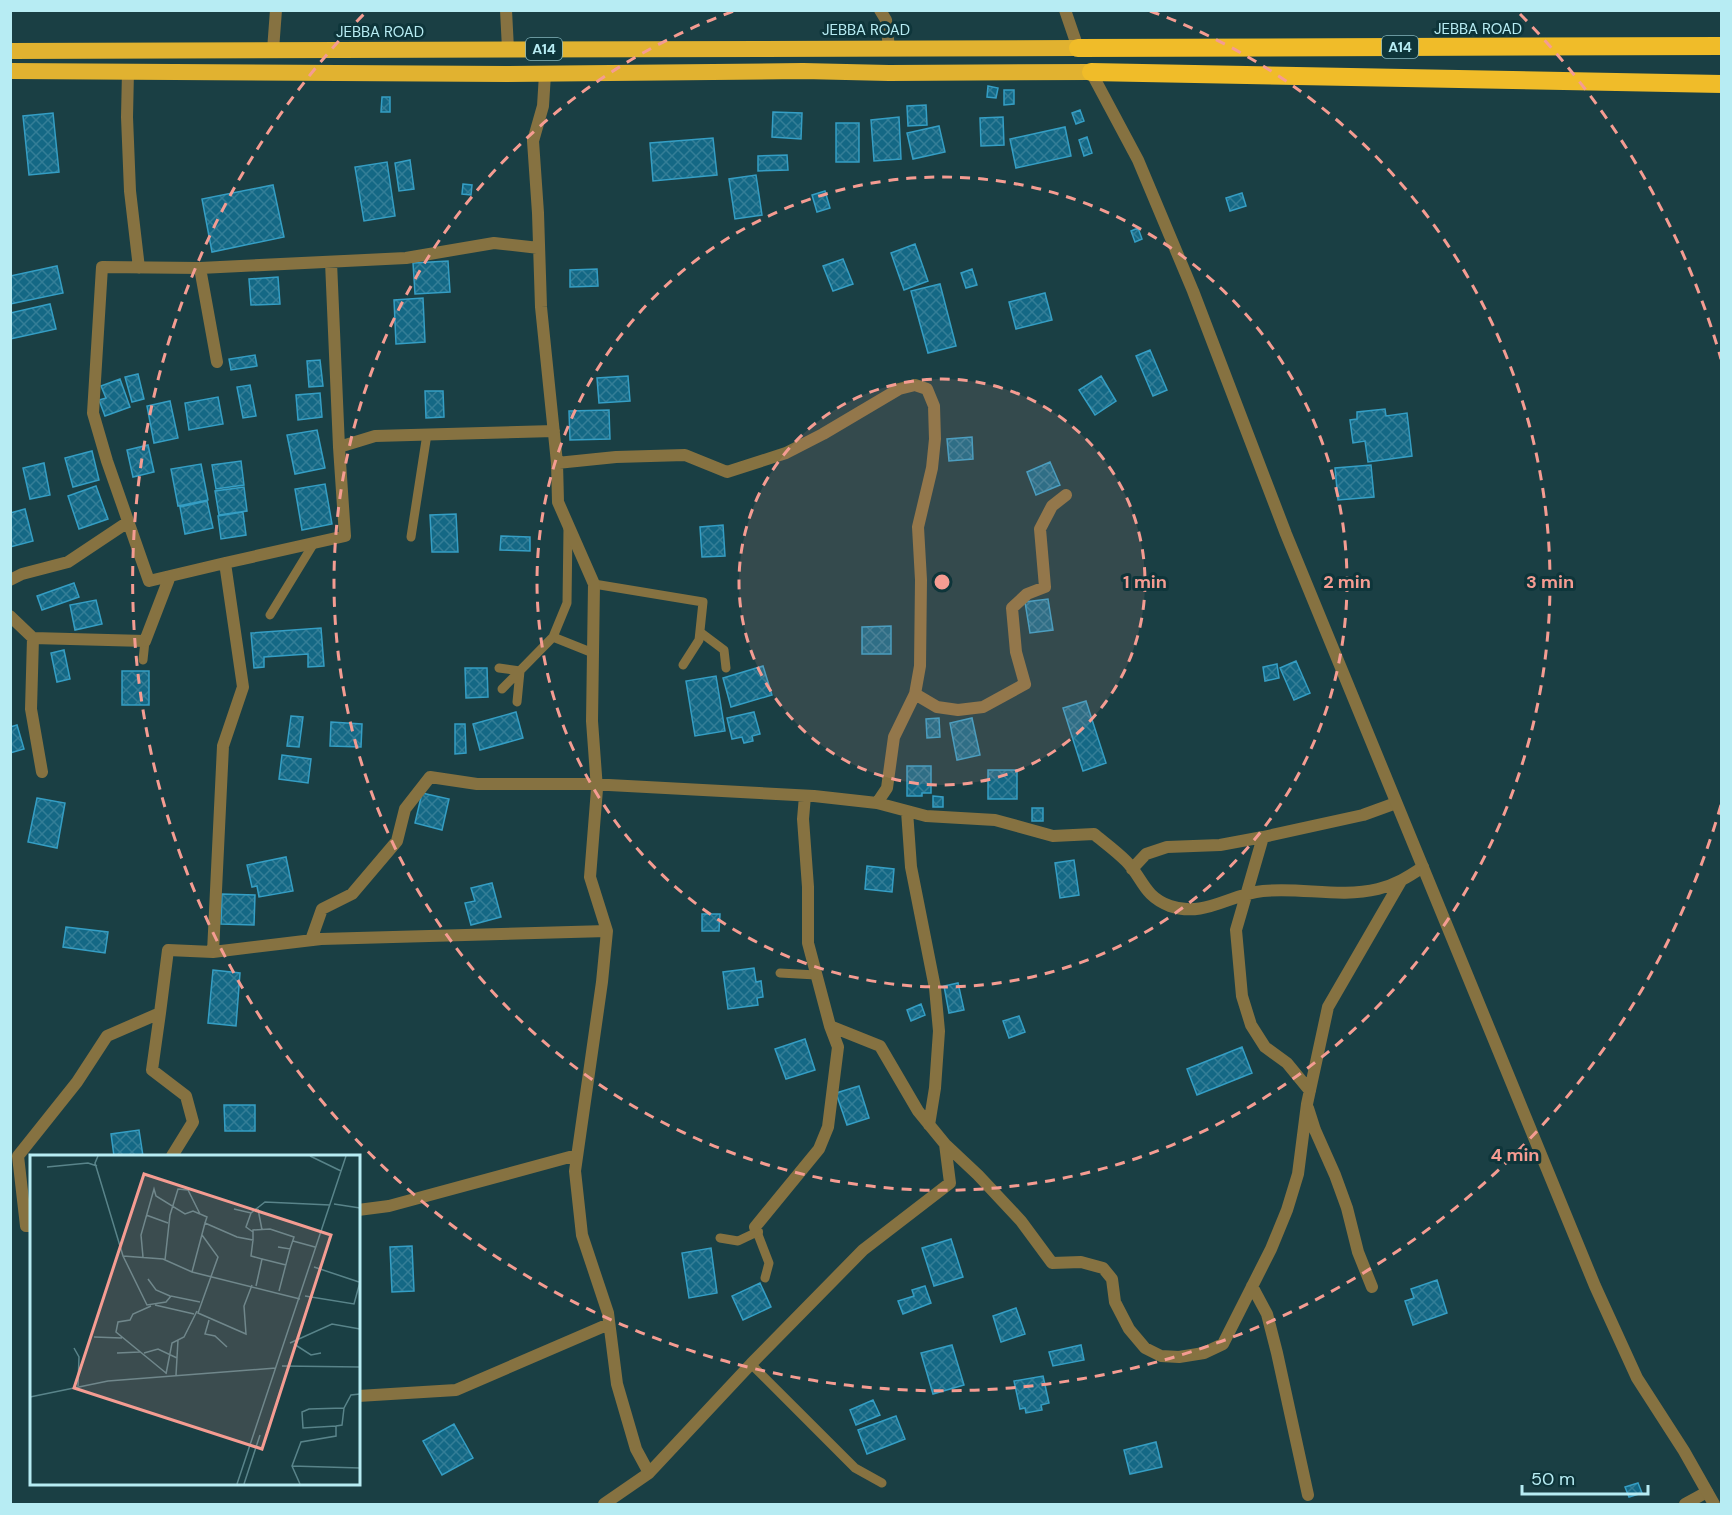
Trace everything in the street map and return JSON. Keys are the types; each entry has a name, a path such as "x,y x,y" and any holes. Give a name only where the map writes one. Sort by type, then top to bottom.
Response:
{"highway":[{"name":"JEBBA ROAD","path":"10,51 1722,46"},
{"path":"10,71 545,74 803,71 1091,72"},
{"name":"A14","path":"1091,72 1722,84"}],"street":[{"path":"273,50 276,10"},
{"path":"506,10 508,49"},
{"path":"1065,10 1078,48"},
{"path":"885,14 889,48"},
{"path":"128,71 130,190 139,268"},
{"path":"1091,72 1138,160 1193,291 1286,534 1595,1286 1637,1378 1684,1451 1714,1504"},
{"path":"545,74 543,106 533,141 541,307 558,464 558,502 594,584 592,721 596,784 590,878 607,931 575,1171 582,1235 608,1313 617,1384 636,1449 649,1473"},
{"path":"331,262 345,536 149,581 107,461 93,413 102,267 200,268 406,258 495,243 539,248"},
{"path":"200,268 217,362"},
{"path":"558,464 616,457 685,455 728,472 786,453 832,429 898,389 915,385 927,389 934,406 935,439 932,468 918,527 921,580 920,656 915,694 894,737 887,788 877,803"},
{"path":"339,447 375,436 554,431"},
{"path":"915,694 937,707 958,710 983,707 1025,684 1016,652 1012,608 1027,594 1045,587 1040,529 1052,506 1066,495"},
{"path":"10,580 22,574 68,562 128,522"},
{"path":"213,952 223,746 243,687 225,563"},
{"path":"10,616 33,638 145,641 170,576"},
{"path":"33,638 31,709 42,772"},
{"path":"311,940 322,909 352,894 397,841 405,809 429,777 477,784 596,784 805,796 877,803 926,816 995,820 1053,836 1094,834 1127,862 1150,895 1170,906 1199,910 1261,891 1298,890 1344,893 1376,890 1401,881 1423,867"},
{"path":"757,1232 755,1227 819,1149 828,1127 838,1047 830,1026 808,943 808,887 803,819 805,796"},
{"path":"1132,869 1146,854 1167,847 1220,845 1263,837 1363,814 1396,803"},
{"path":"907,811 911,867 935,987 939,1031 935,1088 929,1125"},
{"path":"1263,837 1236,930 1242,996 1251,1025 1265,1047 1287,1063 1309,1098 1315,1130 1347,1208 1358,1252 1372,1287"},
{"path":"830,1026 880,1046 918,1111 929,1125 1022,1221 1052,1263 1081,1262 1103,1268 1112,1279 1115,1302 1129,1329 1145,1348 1161,1356 1179,1357 1204,1353 1223,1344 1271,1249 1287,1210 1298,1174 1309,1098 1328,1007 1401,881"},
{"path":"173,1155 193,1122 186,1096 152,1070 168,950 213,952 311,940 607,931"},
{"path":"30,1226 27,1226 14,1155 77,1082 107,1036 160,1013"},
{"path":"604,1504 649,1473 751,1364 863,1250 950,1183 945,1144"},
{"path":"360,1210 389,1206 577,1155"},
{"path":"1252,1286 1267,1314 1308,1495"},
{"path":"360,1396 456,1390 609,1324"},
{"path":"1684,1504 1707,1492"}],"lane":[{"path":"411,537 427,434"},
{"path":"502,689 553,637 567,603 568,524"},
{"path":"270,615 314,543"},
{"path":"594,584 703,602 699,640 683,665"},
{"path":"700,632 724,650 726,668"},
{"path":"553,637 593,653"},
{"path":"143,660 145,641"},
{"path":"499,668 520,671"},
{"path":"517,702 520,671"},
{"path":"780,973 816,975"},
{"path":"720,1238 738,1241 757,1232 770,1263 765,1278"},
{"path":"751,1364 855,1468 882,1483"}],"building":[{"path":"988,86 998,88 996,98 987,97"},
{"path":"1004,90 1014,90 1014,104 1004,105"},
{"path":"382,97 390,97 390,112 381,112"},
{"path":"926,105 927,125 908,126 907,106"},
{"path":"1080,110 1084,121 1076,124 1072,113"},
{"path":"773,112 802,113 801,139 772,137"},
{"path":"53,113 59,172 29,175 23,116"},
{"path":"899,117 901,159 874,161 871,120"},
{"path":"1003,117 1004,145 981,146 980,118"},
{"path":"836,123 859,123 859,162 836,162"},
{"path":"939,126 945,152 913,159 907,133"},
{"path":"1065,127 1071,156 1016,168 1010,139"},
{"path":"1087,137 1092,153 1084,156 1079,140"},
{"path":"713,138 717,175 653,181 650,143"},
{"path":"787,155 788,170 758,171 758,156"},
{"path":"410,160 414,189 399,191 395,163"},
{"path":"387,162 395,216 364,221 355,167"},
{"path":"756,175 762,215 735,219 729,179"},
{"path":"463,184 472,185 471,195 462,194"},
{"path":"273,185 284,237 212,252 202,199"},
{"path":"825,191 830,208 817,212 812,195"},
{"path":"1242,193 1246,206 1230,211 1226,198"},
{"path":"1138,228 1142,239 1135,242 1131,231"},
{"path":"915,244 928,281 904,290 891,253"},
{"path":"843,259 853,284 833,291 823,266"},
{"path":"448,261 450,292 415,294 413,263"},
{"path":"57,266 63,293 10,304 10,276"},
{"path":"597,269 598,286 570,287 570,270"},
{"path":"972,269 977,285 966,288 961,273"},
{"path":"278,277 280,304 251,305 249,279"},
{"path":"940,284 956,346 928,353 911,291"},
{"path":"1045,293 1052,320 1016,329 1009,302"},
{"path":"423,298 425,342 396,344 394,300"},
{"path":"50,304 56,329 10,339 10,313"},
{"path":"1150,350 1167,390 1153,396 1136,356"},
{"path":"255,355 257,366 231,370 229,359"},
{"path":"320,360 323,386 309,387 307,361"},
{"path":"138,374 144,399 132,402 125,377"},
{"path":"628,376 630,401 599,403 597,378"},
{"path":"1101,376 1116,401 1095,415 1079,390"},
{"path":"120,379 130,407 105,416 99,400 106,398 101,386"},
{"path":"250,385 256,416 243,418 237,387"},
{"path":"425,391 443,391 444,417 426,418"},
{"path":"320,393 322,417 298,420 296,395"},
{"path":"218,397 223,424 189,430 185,403"},
{"path":"170,401 178,438 154,443 147,406"},
{"path":"1385,409 1386,416 1407,413 1412,456 1368,462 1365,441 1353,443 1350,420 1357,419 1357,412"},
{"path":"609,410 610,439 570,440 569,411"},
{"path":"317,430 325,468 295,474 287,435"},
{"path":"972,437 973,459 949,461 947,439"},
{"path":"148,445 154,472 133,477 127,450"},
{"path":"92,451 99,480 73,487 65,458"},
{"path":"241,461 244,485 216,489 212,465"},
{"path":"1050,462 1060,485 1036,495 1027,472"},
{"path":"44,463 50,495 30,499 23,468"},
{"path":"201,464 208,500 178,506 171,469"},
{"path":"1371,465 1374,497 1338,500 1335,468"},
{"path":"325,484 332,524 302,530 295,489"},
{"path":"96,486 108,519 79,529 68,496"},
{"path":"244,487 247,511 219,515 215,491"},
{"path":"207,501 213,528 185,534 180,507"},
{"path":"25,509 33,541 10,547 10,513"},
{"path":"243,512 246,535 221,539 218,516"},
{"path":"456,514 458,552 432,552 430,515"},
{"path":"723,525 725,556 702,557 700,527"},
{"path":"501,536 530,537 530,551 500,550"},
{"path":"74,583 79,597 42,610 37,596"},
{"path":"1048,599 1053,630 1030,633 1025,602"},
{"path":"96,600 102,624 75,630 70,605"},
{"path":"891,626 891,654 862,654 862,627"},
{"path":"321,628 324,666 308,667 308,654 264,657 264,667 254,668 251,633"},
{"path":"64,650 70,679 57,682 51,653"},
{"path":"1296,661 1310,693 1294,700 1280,668"},
{"path":"1277,664 1279,678 1265,681 1263,667"},
{"path":"763,666 772,695 731,707 723,678"},
{"path":"465,668 487,668 488,697 466,698"},
{"path":"122,671 149,671 149,705 122,705"},
{"path":"716,676 725,731 695,736 686,681"},
{"path":"1086,701 1106,763 1083,771 1063,708"},
{"path":"516,712 523,738 480,750 473,724"},
{"path":"754,712 760,734 752,736 753,741 744,743 742,737 732,739 727,718"},
{"path":"291,716 303,717 299,747 287,746"},
{"path":"939,718 940,737 927,738 926,719"},
{"path":"972,718 980,755 957,760 950,723"},
{"path":"331,722 362,724 361,747 330,746"},
{"path":"455,724 465,724 466,753 455,754"},
{"path":"17,725 24,749 10,753 10,727"},
{"path":"282,755 311,759 308,783 279,779"},
{"path":"907,766 931,766 931,793 922,793 922,796 907,796"},
{"path":"988,770 1017,770 1017,799 988,799"},
{"path":"422,793 449,799 442,830 415,823"},
{"path":"933,796 943,797 943,807 933,807"},
{"path":"37,798 65,803 57,848 28,842"},
{"path":"1032,808 1043,808 1043,821 1032,821"},
{"path":"286,857 293,891 259,897 257,886 252,887 247,865"},
{"path":"1074,860 1079,895 1060,898 1055,863"},
{"path":"867,866 894,869 892,892 865,889"},
{"path":"492,883 501,917 471,925 465,903 475,901 471,888"},
{"path":"222,894 255,895 254,925 221,924"},
{"path":"702,914 720,914 719,931 702,931"},
{"path":"66,927 108,932 105,953 63,947"},
{"path":"754,968 756,982 761,981 763,997 757,998 758,1005 728,1009 723,972"},
{"path":"213,970 240,973 236,1026 208,1023"},
{"path":"958,983 964,1010 949,1013 944,986"},
{"path":"921,1004 925,1015 911,1021 907,1010"},
{"path":"1019,1016 1025,1032 1009,1038 1003,1021"},
{"path":"805,1039 815,1070 786,1079 775,1049"},
{"path":"1242,1047 1252,1073 1197,1095 1187,1069"},
{"path":"859,1086 869,1118 847,1125 836,1093"},
{"path":"224,1105 255,1105 255,1131 225,1131"},
{"path":"139,1130 143,1155 114,1155 111,1134"},
{"path":"951,1239 963,1277 934,1286 922,1248"},
{"path":"412,1246 414,1291 392,1292 390,1247"},
{"path":"711,1248 717,1293 689,1298 682,1253"},
{"path":"1437,1280 1447,1313 1413,1325 1405,1301 1414,1298 1411,1289"},
{"path":"760,1283 771,1307 743,1320 732,1296"},
{"path":"925,1286 931,1303 903,1314 898,1301 914,1296 912,1290"},
{"path":"1016,1308 1025,1334 1001,1342 993,1316"},
{"path":"952,1345 964,1385 933,1394 921,1353"},
{"path":"1081,1345 1084,1360 1053,1366 1049,1352"},
{"path":"1043,1376 1049,1403 1041,1405 1042,1410 1026,1413 1025,1408 1020,1409 1014,1381"},
{"path":"873,1400 880,1415 856,1425 850,1410"},
{"path":"896,1416 905,1439 867,1454 858,1430"},
{"path":"454,1424 473,1458 442,1475 423,1441"},
{"path":"1156,1442 1162,1467 1130,1474 1124,1450"},
{"path":"1638,1483 1642,1493 1629,1497 1625,1487"}]}
